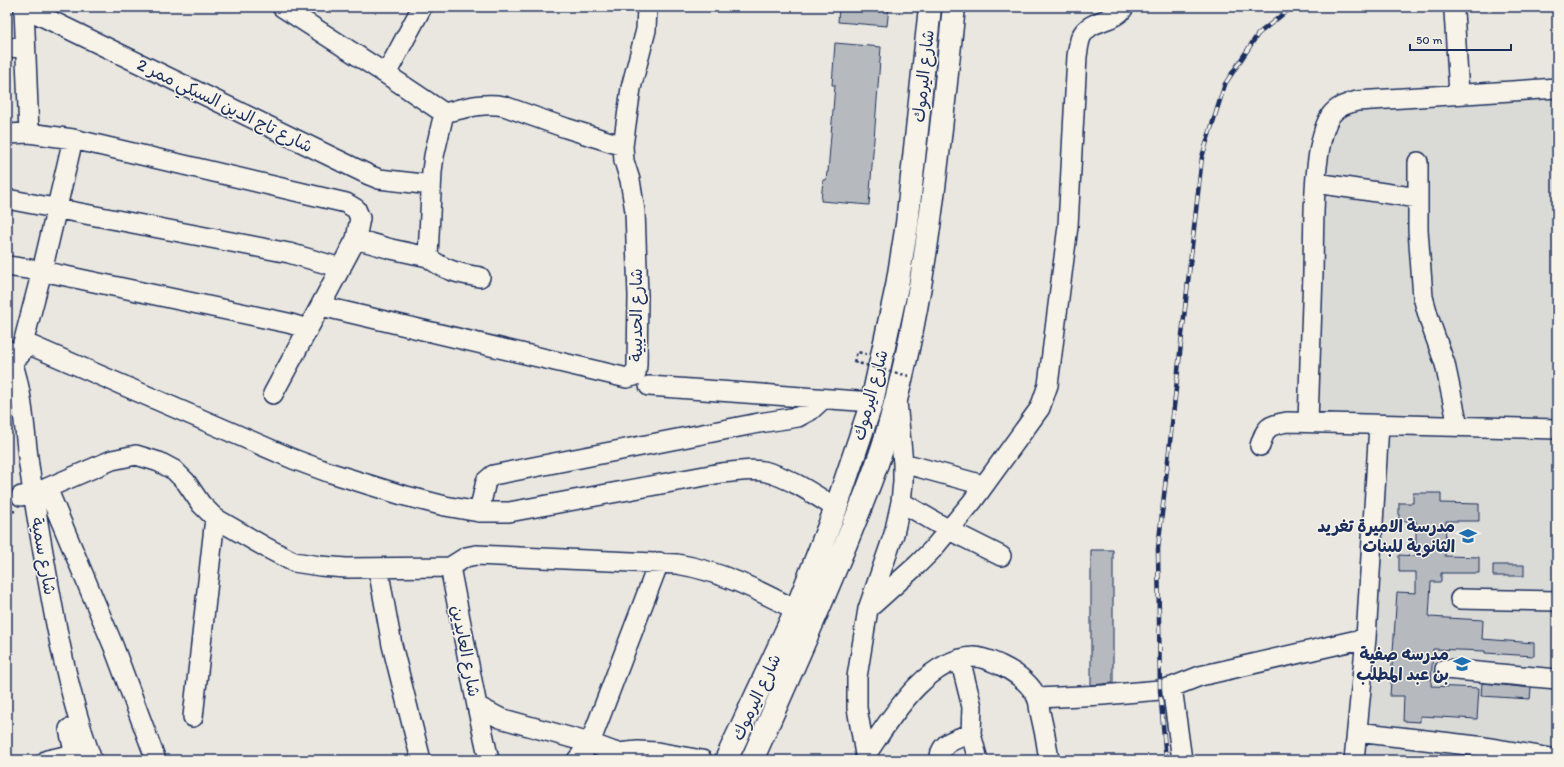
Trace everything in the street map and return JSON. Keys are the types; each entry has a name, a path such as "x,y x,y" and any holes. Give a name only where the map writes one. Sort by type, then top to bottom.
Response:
{"highway":[{"name":"شارع اليرموك","path":"726,760 796,610 836,508 872,402 897,286 907,224 930,7"},
{"name":"شارع اليرموك","path":"752,760 860,512 884,442 897,397 926,255 954,7"},
{"path":"861,433 884,442"}],"street":[{"path":"23,7 16,47 29,133"},
{"name":"شارع تاج الدين السبكي ممر 2","path":"23,7 369,175 390,181 431,185"},
{"path":"282,7 444,113 473,105 494,104 623,146"},
{"path":"386,74 422,7"},
{"name":"شارع الحديبية","path":"321,306 627,378 634,376 636,373 638,296 635,211 630,180 624,161 623,146 631,88 646,30 647,7"},
{"path":"868,609 917,565 949,530 1040,408 1048,385 1068,226 1077,56 1081,37 1089,28 1100,21 1114,17 1124,7"},
{"path":"1454,11 1459,94"},
{"path":"1308,422 1314,201 1318,158 1324,133 1332,115 1340,107 1357,101 1557,88"},
{"path":"428,257 431,185 434,156 444,113"},
{"path":"7,134 29,133 73,138 354,206 359,212 359,226 356,239 273,394"},
{"path":"73,138 42,271 15,346 293,459 402,495 445,506 479,512 509,512 665,482 721,473 747,471 767,472 793,483 836,508"},
{"path":"1418,162 1418,230 1423,297 1445,364 1458,426"},
{"path":"1316,183 1418,198"},
{"path":"7,199 289,254 341,268"},
{"path":"356,239 391,249 428,257 444,268 453,272 480,277"},
{"path":"7,266 42,271 281,321 308,329"},
{"name":"شارع سمية","path":"15,346 9,411 34,492"},
{"name":"شارع سمية","path":"12,379 34,492 62,657 82,733 81,758"},
{"path":"649,386 872,402"},
{"path":"865,758 858,708 857,677 868,609 894,534 901,502 903,463 897,397"},
{"path":"479,512 486,480 493,475 798,417 812,410 824,399"},
{"path":"1260,446 1263,434 1271,426 1287,422 1557,429"},
{"path":"1354,760 1366,638 1379,425"},
{"path":"156,760 113,645 34,492 112,460 136,455 159,462 174,470 186,482 201,504 215,518 294,562 320,566 378,568 450,567 466,557 476,555 659,562 697,567 716,573 763,592 796,610"},
{"path":"903,463 983,485"},
{"path":"901,502 949,530 1001,556"},
{"path":"193,717 215,518"},
{"path":"577,760 590,743 659,562"},
{"name":"شارع العايدين","path":"450,567 477,706 500,718 590,743 623,757 638,750 702,760"},
{"path":"378,568 392,645 421,760"},
{"path":"1460,599 1557,601"},
{"path":"1037,698 1134,693 1160,690 1200,676 1366,638"},
{"path":"865,758 909,694 943,666 960,660 976,657 994,662 1013,672 1029,686 1037,698 1049,760"},
{"path":"960,660 972,707 971,734 978,760"},
{"path":"1445,669 1557,679"},
{"path":"1172,687 1182,760"},
{"path":"477,706 489,760"},
{"path":"1356,732 1485,747 1557,759"},
{"path":"940,760 941,751 945,746 951,741 971,734"},
{"path":"47,760 81,758"}],"path":[{"path":"858,352 854,362 909,376"}],"shaded area":[{"path":"1557,90 1557,760 1358,760 1386,435 1312,416 1323,151 1352,105"}],"building":[{"path":"839,7 889,7 887,26 838,22"},
{"path":"835,43 881,47 869,205 821,201 823,180 826,180 828,172 835,85 832,85"},
{"path":"1413,493 1441,493 1441,503 1479,504 1479,521 1446,521 1445,556 1479,557 1479,573 1441,573 1441,582 1431,582 1429,617 1483,620 1482,639 1534,643 1534,656 1485,653 1485,651 1433,649 1431,686 1479,688 1477,719 1420,716 1420,722 1403,721 1404,696 1390,696 1397,592 1416,593 1416,572 1399,572 1399,555 1416,556 1416,521 1399,521 1399,503 1413,503"},
{"path":"1091,550 1113,550 1113,683 1091,685"},
{"path":"1493,565 1524,565 1524,576 1493,576"},
{"path":"1482,683 1531,688 1530,699 1481,696"}],"railway":[{"path":"1166,760 1160,690 1158,549 1202,157 1225,84 1258,34 1292,7"}],"place":[{"name":"مدرسة الاميرة تغريد الثانوية للبنات","path":"1468,536"},
{"name":"مدرسه صفية بن عبد المطلب","path":"1462,664"}]}
